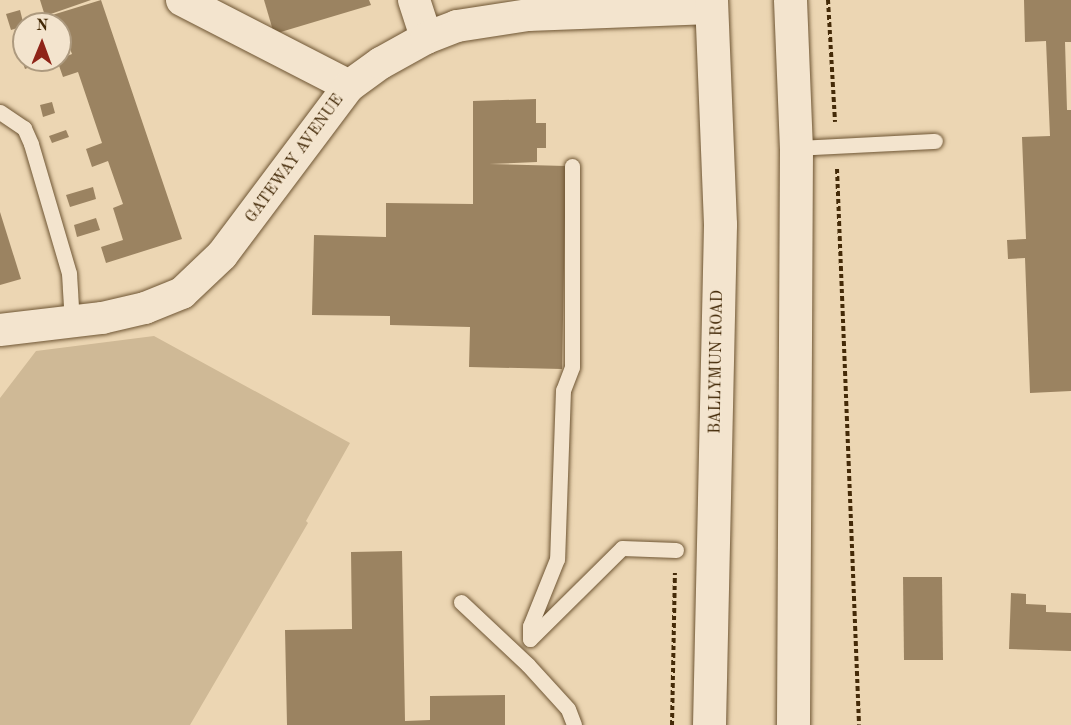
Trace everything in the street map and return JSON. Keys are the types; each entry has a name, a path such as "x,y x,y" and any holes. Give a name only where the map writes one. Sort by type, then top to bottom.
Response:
{"main road":[{"path":"790,0 796,148 793,725"},
{"name":"BALLYMUN ROAD","path":"709,725 720,224 711,4"}],"street":[{"path":"182,0 349,86"},
{"path":"414,0 426,38"},
{"name":"GATEWAY AVENUE","path":"0,330 72,323 145,308 182,293 222,255 349,86 381,63 426,38 457,26 528,15 711,4"}],"lane":[{"path":"0,112 24,128 31,144 69,273 72,323"},
{"path":"796,148 935,141"},
{"path":"572,166 572,367 563,390 557,560 530,626 530,639 622,548 676,550"},
{"path":"461,602 528,665 568,709 574,725"}],"path":[{"path":"828,0 859,725"},
{"path":"672,725 676,550"}],"shaded area":[{"path":"154,336 350,443 306,521 308,523 190,725 0,725 0,398 36,351"}],"building":[{"path":"40,0 91,0 56,12 44,12"},
{"path":"101,0 182,239 106,263 101,247 123,240 113,208 123,204 108,161 92,167 86,149 102,143 78,72 63,77 61,72 72,72 72,12 62,12"},
{"path":"264,0 369,0 371,5 274,34"},
{"path":"1024,0 1071,0 1071,42 1065,42 1067,110 1071,110 1071,391 1030,393 1025,258 1008,259 1007,240 1026,239 1022,137 1050,136 1046,41 1025,42"},
{"path":"12,12 12,30 11,30 6,14"},
{"path":"536,99 536,123 546,123 546,148 537,148 537,162 489,164 566,166 562,369 469,367 470,327 390,325 390,316 312,315 314,235 386,237 386,203 473,204 473,101"},
{"path":"52,102 55,113 43,117 40,105"},
{"path":"66,130 69,137 52,143 49,136"},
{"path":"93,187 96,199 70,207 66,195"},
{"path":"0,212 21,279 0,285"},
{"path":"96,218 100,230 77,237 74,225"},
{"path":"402,551 405,721 430,720 430,696 505,695 505,725 287,725 285,630 352,629 351,552"},
{"path":"903,577 942,577 943,660 904,660"},
{"path":"1011,593 1026,594 1026,604 1046,605 1046,612 1071,613 1071,651 1009,649"}]}
